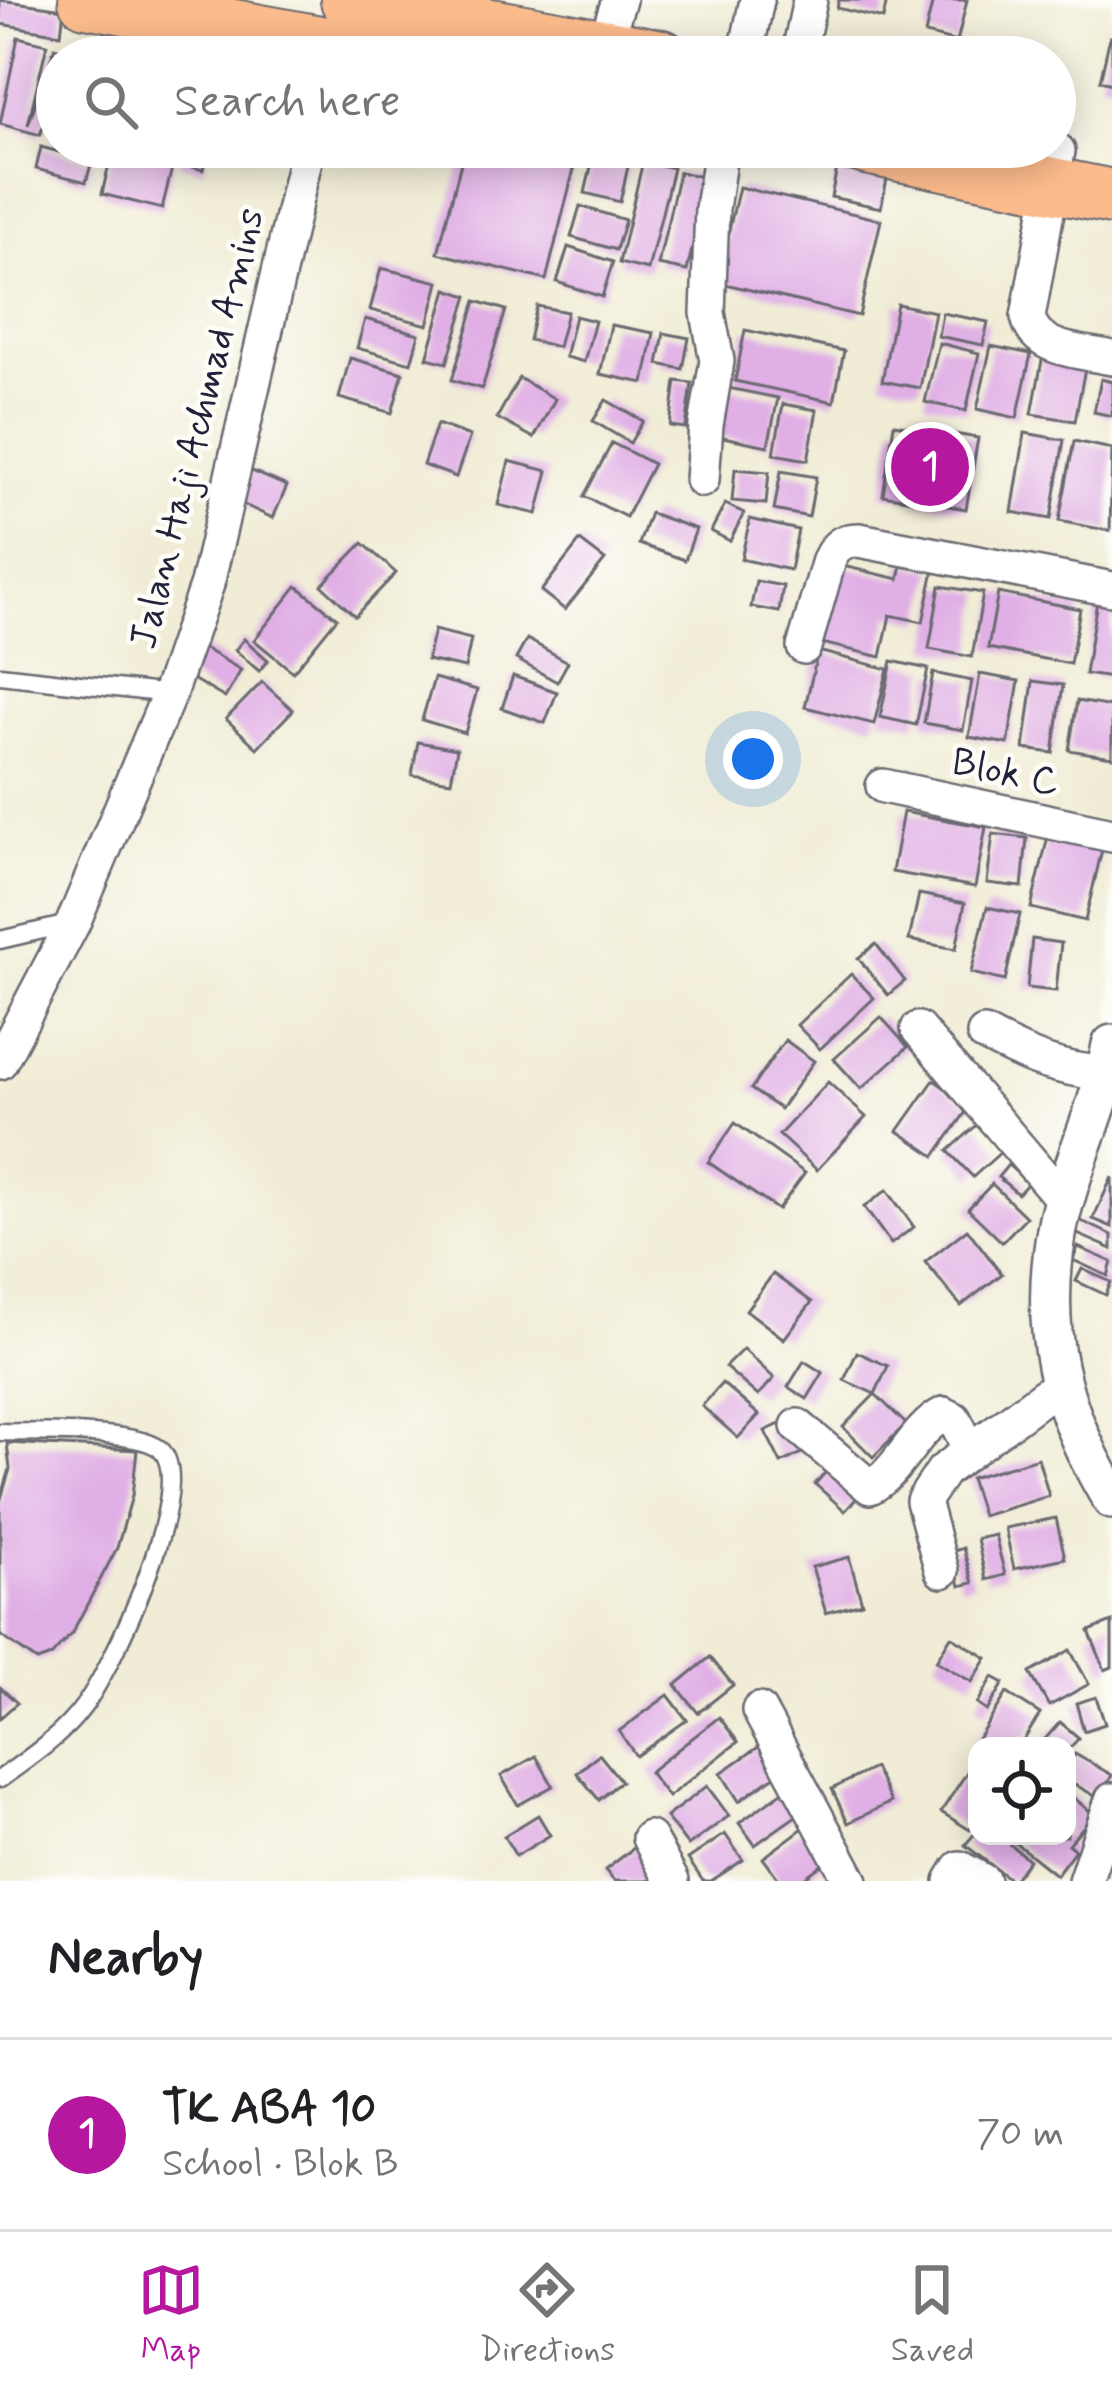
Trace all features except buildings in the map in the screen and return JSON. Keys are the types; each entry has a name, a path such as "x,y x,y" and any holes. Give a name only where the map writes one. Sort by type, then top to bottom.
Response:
{"highway":[{"path":"86,0 351,21 612,23"},
{"path":"1076,161 1112,160"},
{"path":"1062,168 1112,197"}],"street":[{"path":"750,36 758,0"},
{"path":"802,36 810,0"},
{"name":"Jalan Haji Achmad Amins","path":"0,1062 74,923 169,694 207,584 303,168"},
{"path":"702,480 717,361 708,313 712,209 719,168"},
{"path":"1049,168 1028,317 1037,338 1049,344 1112,358"},
{"path":"804,647 829,560 845,540 1112,589"},
{"name":"Blok C","path":"884,786 1112,835"},
{"path":"918,1029 1065,1202"},
{"path":"984,1034 1030,1059 1061,1069 1109,1060 1059,1221 1051,1332 1061,1397 1112,1499"},
{"path":"943,1571 923,1501 943,1471 1060,1384"},
{"path":"798,1426 870,1487 944,1414 954,1419 970,1450"},
{"path":"759,1710 851,1881"},
{"path":"1085,1881 1112,1800"},
{"path":"649,1838 673,1881"},
{"path":"952,1881 960,1868 983,1881"}],"lane":[{"path":"0,675 169,694"},
{"path":"0,940 74,923"},
{"path":"0,1432 135,1439 152,1444 168,1462 170,1484 163,1527 118,1649 84,1707 51,1742 0,1779"}],"place":[{"name":"TK ABA 10","path":"930,467"}]}
